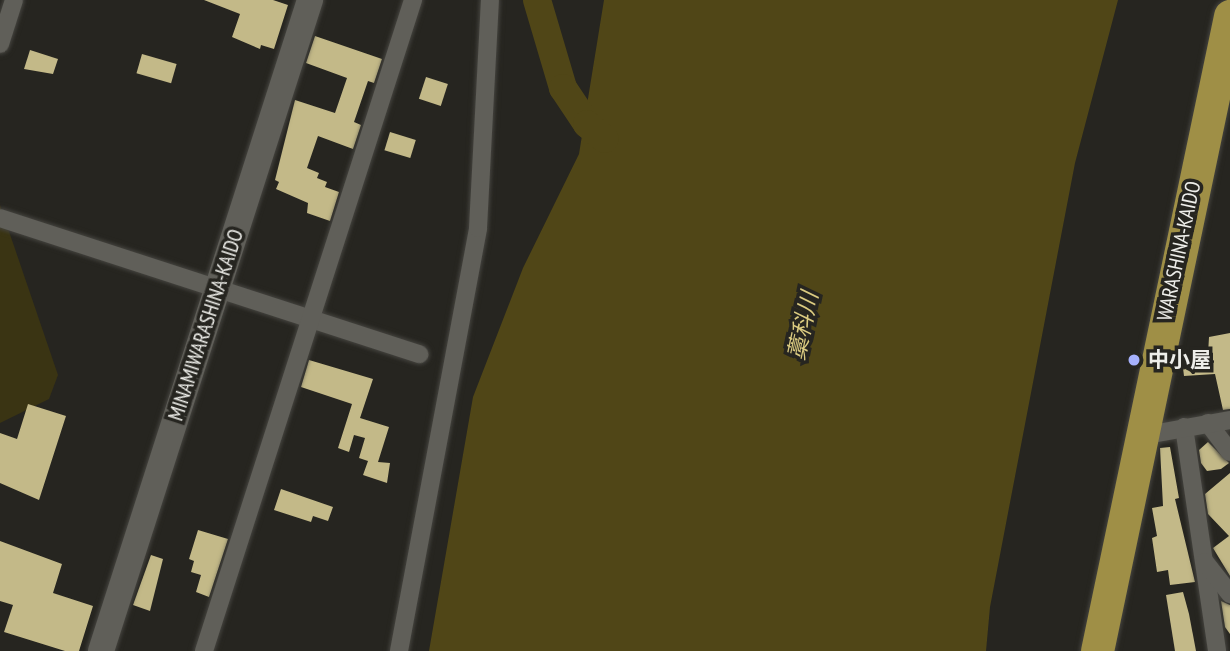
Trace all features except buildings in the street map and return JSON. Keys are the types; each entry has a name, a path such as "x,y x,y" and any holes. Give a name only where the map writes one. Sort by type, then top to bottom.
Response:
{"highway":[{"name":"WARASHINA-KAIDO","path":"1097,651 1140,436 1221,101 1230,16"}],"main road":[{"name":"MINAMIWARASHINA-KAIDO","path":"101,651 310,0"}],"street":[{"path":"0,44 14,0"},
{"path":"204,651 314,320 413,0"},
{"path":"399,651 478,228 490,0"},
{"path":"0,218 419,354"},
{"path":"1140,436 1230,420"},
{"path":"1208,423 1230,452"},
{"path":"1184,427 1217,651"},
{"path":"1203,560 1230,594"}],"shaded area":[{"path":"0,205 58,375 49,399 0,423"}],"water":[{"name":"藁科川","path":"604,0 1118,0 1075,163 990,607 986,651 429,651 473,397 523,268 579,154"}],"waterway":[{"path":"537,0 563,88 587,124 605,139"}],"place":[{"name":"中小屋","path":"1134,360"}]}
